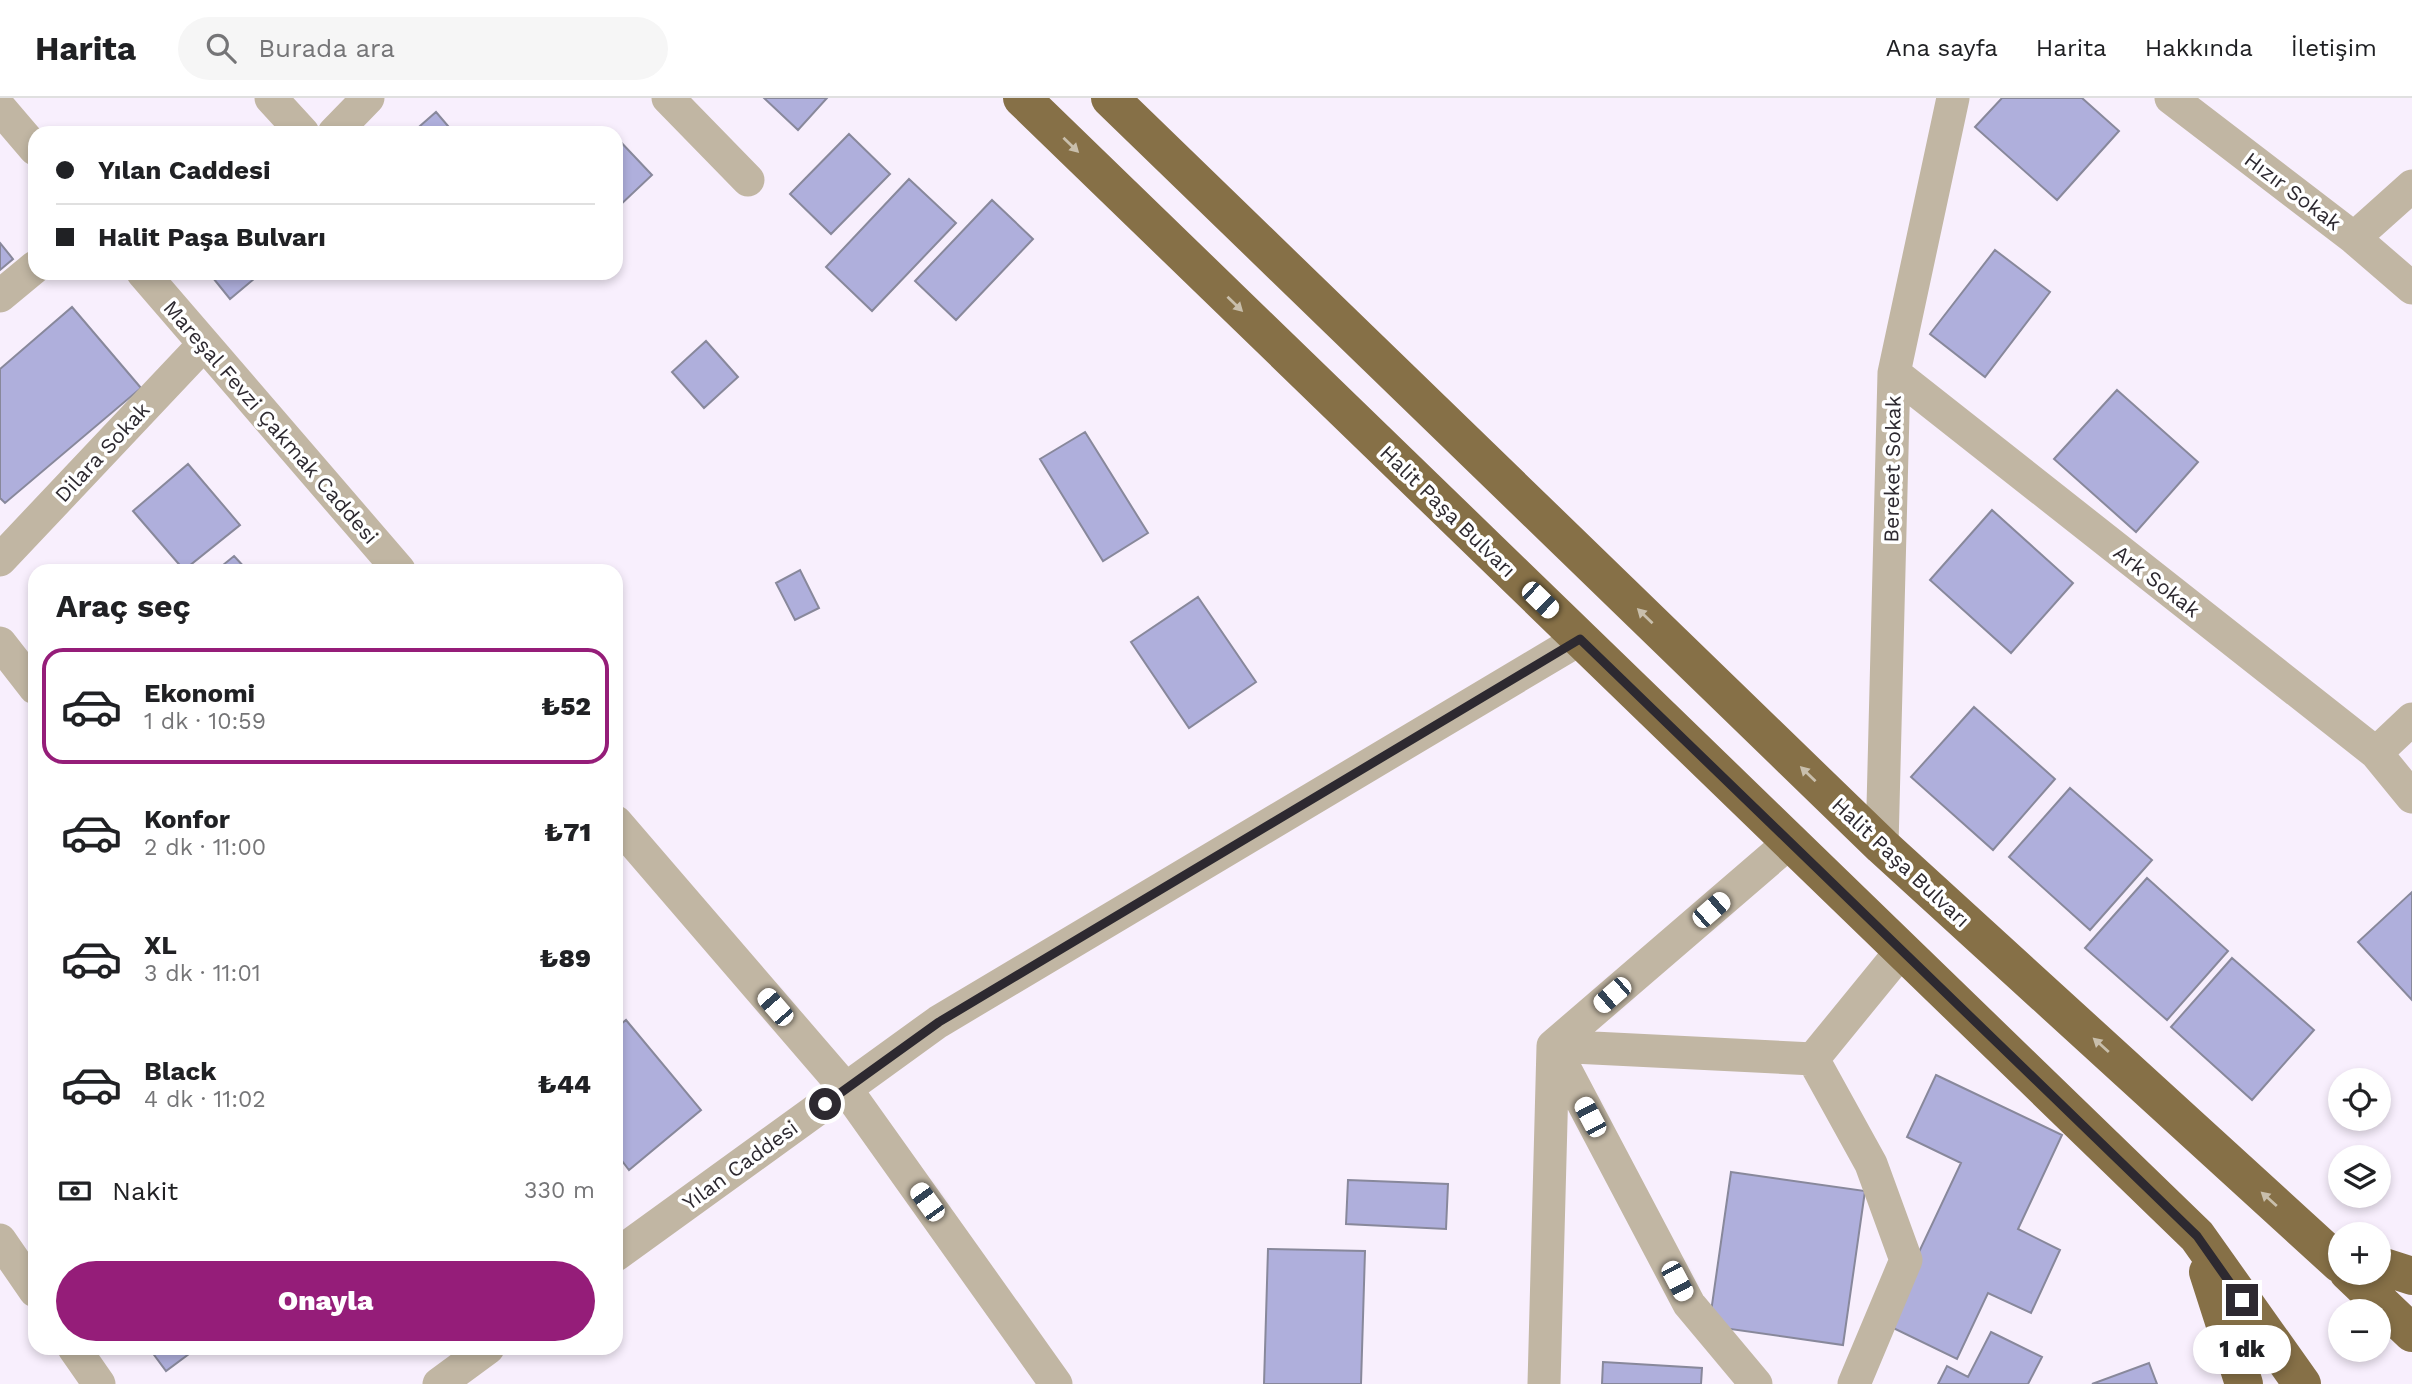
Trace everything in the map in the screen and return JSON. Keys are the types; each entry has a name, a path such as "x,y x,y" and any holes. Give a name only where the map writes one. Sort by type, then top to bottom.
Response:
{"highway":[{"name":"Halit Paşa Bulvarı","path":"1022,98 2197,1236 2302,1384"},
{"name":"Halit Paşa Bulvarı","path":"1110,98 1882,846 2328,1249"},
{"path":"2197,1236 2244,1384"},
{"path":"2391,1269 2412,1276"},
{"path":"2362,1285 2412,1333"}],"street":[{"path":"9,98 0,108 28,141"},
{"path":"271,98 297,126"},
{"path":"341,126 368,98"},
{"path":"668,98 748,180"},
{"name":"Bereket Sokak","path":"1882,846 1894,373 1953,98"},
{"name":"Hızır Sokak","path":"2171,98 2354,238 2412,288"},
{"path":"2354,238 2412,186"},
{"path":"0,296 28,273"},
{"name":"Mareşal Fevzi Çakmak Caddesi","path":"149,280 394,564"},
{"name":"Dilara Sokak","path":"0,560 204,344"},
{"name":"Ark Sokak","path":"1894,373 2376,753 2412,797"},
{"name":"Yılan Caddesi","path":"623,1250 939,1022 1580,639"},
{"path":"0,643 28,679"},
{"path":"2376,753 2412,719"},
{"path":"623,830 846,1089 1056,1384"},
{"path":"1544,1384 1553,1046 1790,842"},
{"path":"1813,1059 1902,950"},
{"path":"1553,1046 1813,1059"},
{"path":"1553,1046 1689,1304 1756,1384"},
{"path":"1813,1059 1871,1164 1906,1260 1854,1384"},
{"path":"0,1240 28,1281"},
{"path":"79,1355 99,1384"},
{"path":"439,1384 478,1355"}],"building":[{"path":"764,98 827,98 798,130"},
{"path":"2002,98 2082,98 2119,131 2057,200 1975,127"},
{"path":"436,112 448,126 420,126"},
{"path":"849,134 890,174 831,234 790,194"},
{"path":"623,144 652,175 623,202"},
{"path":"909,179 956,223 872,311 826,267"},
{"path":"992,200 1033,239 956,320 915,281"},
{"path":"0,243 13,259 0,270"},
{"path":"1995,250 2050,292 1985,377 1930,334"},
{"path":"215,280 253,280 230,299"},
{"path":"72,307 141,388 5,503 0,498 0,369"},
{"path":"706,341 738,377 704,408 672,372"},
{"path":"2117,390 2198,462 2136,532 2054,459"},
{"path":"1085,432 1148,533 1103,561 1040,459"},
{"path":"188,464 240,525 191,564 179,564 133,511"},
{"path":"1992,510 2073,583 2011,653 1930,580"},
{"path":"234,556 241,564 224,564"},
{"path":"800,570 819,608 795,620 776,583"},
{"path":"1198,597 1256,682 1189,728 1131,642"},
{"path":"1974,707 2055,779 1993,850 1911,777"},
{"path":"2070,788 2152,860 2090,930 2009,857"},
{"path":"2147,878 2228,951 2167,1020 2085,948"},
{"path":"2412,892 2412,1000 2358,942"},
{"path":"2232,958 2314,1030 2252,1100 2171,1027"},
{"path":"626,1020 701,1110 629,1170 623,1162 623,1022"},
{"path":"1936,1075 2062,1135 2018,1229 2060,1250 2031,1313 1988,1293 1957,1359 1885,1324 1961,1163 1907,1137"},
{"path":"1731,1172 1865,1191 1843,1345 1709,1326"},
{"path":"1348,1180 1448,1184 1446,1229 1346,1224"},
{"path":"1268,1249 1365,1251 1361,1384 1264,1384"},
{"path":"1991,1332 2042,1357 2028,1384 1938,1384 1947,1366 1968,1377"},
{"path":"154,1355 188,1355 166,1371"},
{"path":"1603,1362 1702,1368 1701,1384 1602,1384"},
{"path":"2149,1363 2157,1384 2092,1384"}],"route":[{"path":"825,1104 939,1022 1580,639 2197,1236 2242,1300"}]}
